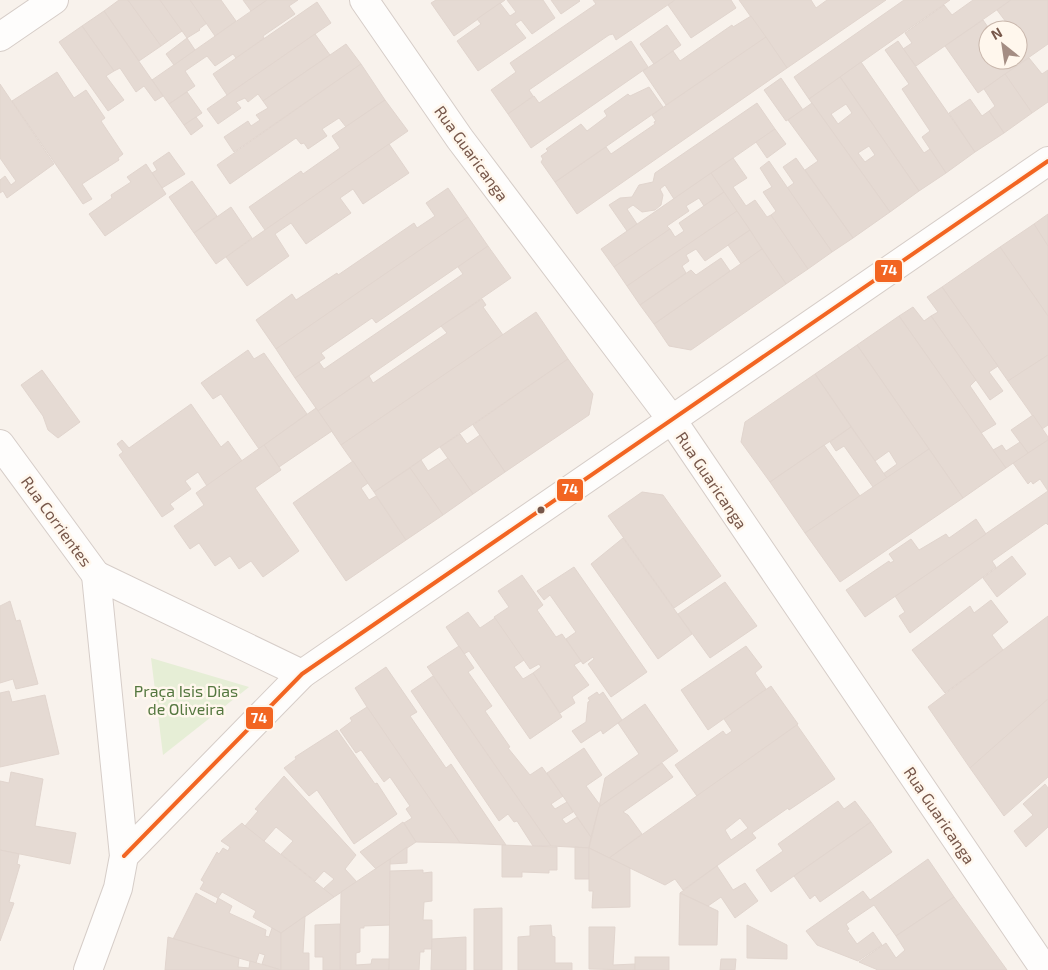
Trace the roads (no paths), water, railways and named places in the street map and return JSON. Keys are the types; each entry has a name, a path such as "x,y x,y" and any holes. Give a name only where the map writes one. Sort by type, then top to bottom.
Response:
{"street":[{"path":"0,37 54,0"},
{"name":"Rua Guaricanga","path":"364,0 460,139 672,420 1045,970"},
{"path":"124,856 302,674 1048,161"},
{"name":"Rua Corrientes","path":"0,444 96,575"},
{"path":"96,575 302,674"},
{"path":"88,970 118,888 124,856 96,575"}],"park label":[{"name":"Praça Isis Dias de Oliveira","path":"186,699"}]}
